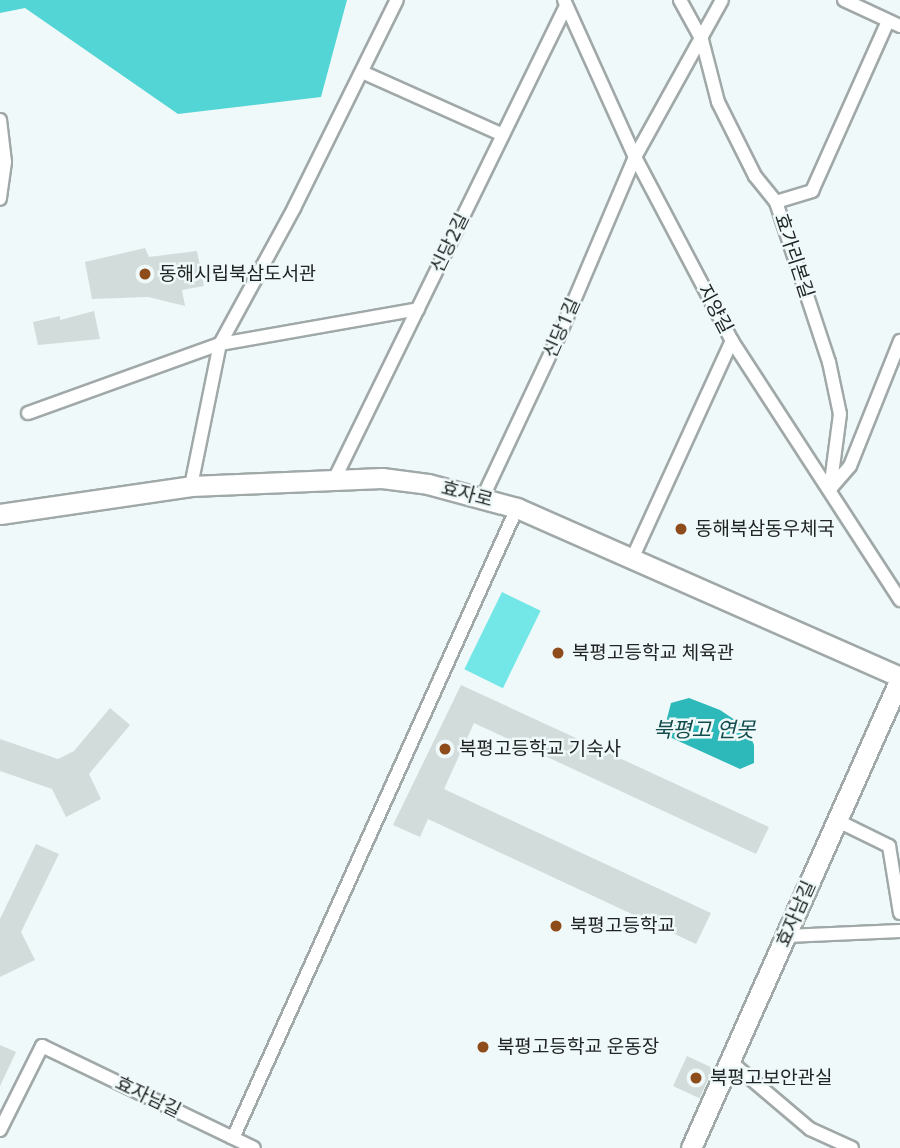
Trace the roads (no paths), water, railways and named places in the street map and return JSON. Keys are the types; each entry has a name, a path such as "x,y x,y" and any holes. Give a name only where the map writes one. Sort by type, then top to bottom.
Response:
{"street":[{"path":"191,486 220,344 397,0"},
{"name":"효가리본길","path":"680,0 702,40 718,102 755,176 776,202 829,362 840,414 830,490"},
{"name":"신당1길","path":"483,497 562,329 635,157 722,0"},
{"path":"776,202 812,191 894,23 844,0"},
{"name":"신당2길","path":"334,480 565,3"},
{"name":"지양길","path":"565,3 635,157 732,341 900,600"},
{"path":"362,72 503,135"},
{"path":"0,120 5,162 0,199"},
{"path":"27,414 220,344 418,309"},
{"path":"632,559 732,341"},
{"path":"830,490 850,466 900,341"},
{"name":"효자로","path":"0,514 191,486 382,478 428,484 517,508 900,678"},
{"path":"233,1138 517,508"},
{"name":"효자남길","path":"691,1148 900,678"},
{"path":"838,821 888,846 900,913"},
{"path":"787,936 900,930"},
{"name":"효자남길","path":"0,1130 42,1046 254,1148"},
{"path":"731,1062 810,1129 852,1148"}],"water":[{"name":"북평고 연못","path":"689,698 720,710 747,728 754,745 754,763 740,769 663,734 671,703"}],"place":[{"name":"동해시립북삼도서관","path":"145,274"},
{"name":"동해북삼동우체국","path":"681,529"},
{"name":"북평고등학교 체육관","path":"558,653"},
{"name":"북평고등학교 기숙사","path":"445,749"},
{"name":"북평고등학교","path":"556,926"},
{"name":"북평고등학교 운동장","path":"483,1047"},
{"name":"북평고보안관실","path":"696,1078"}]}
